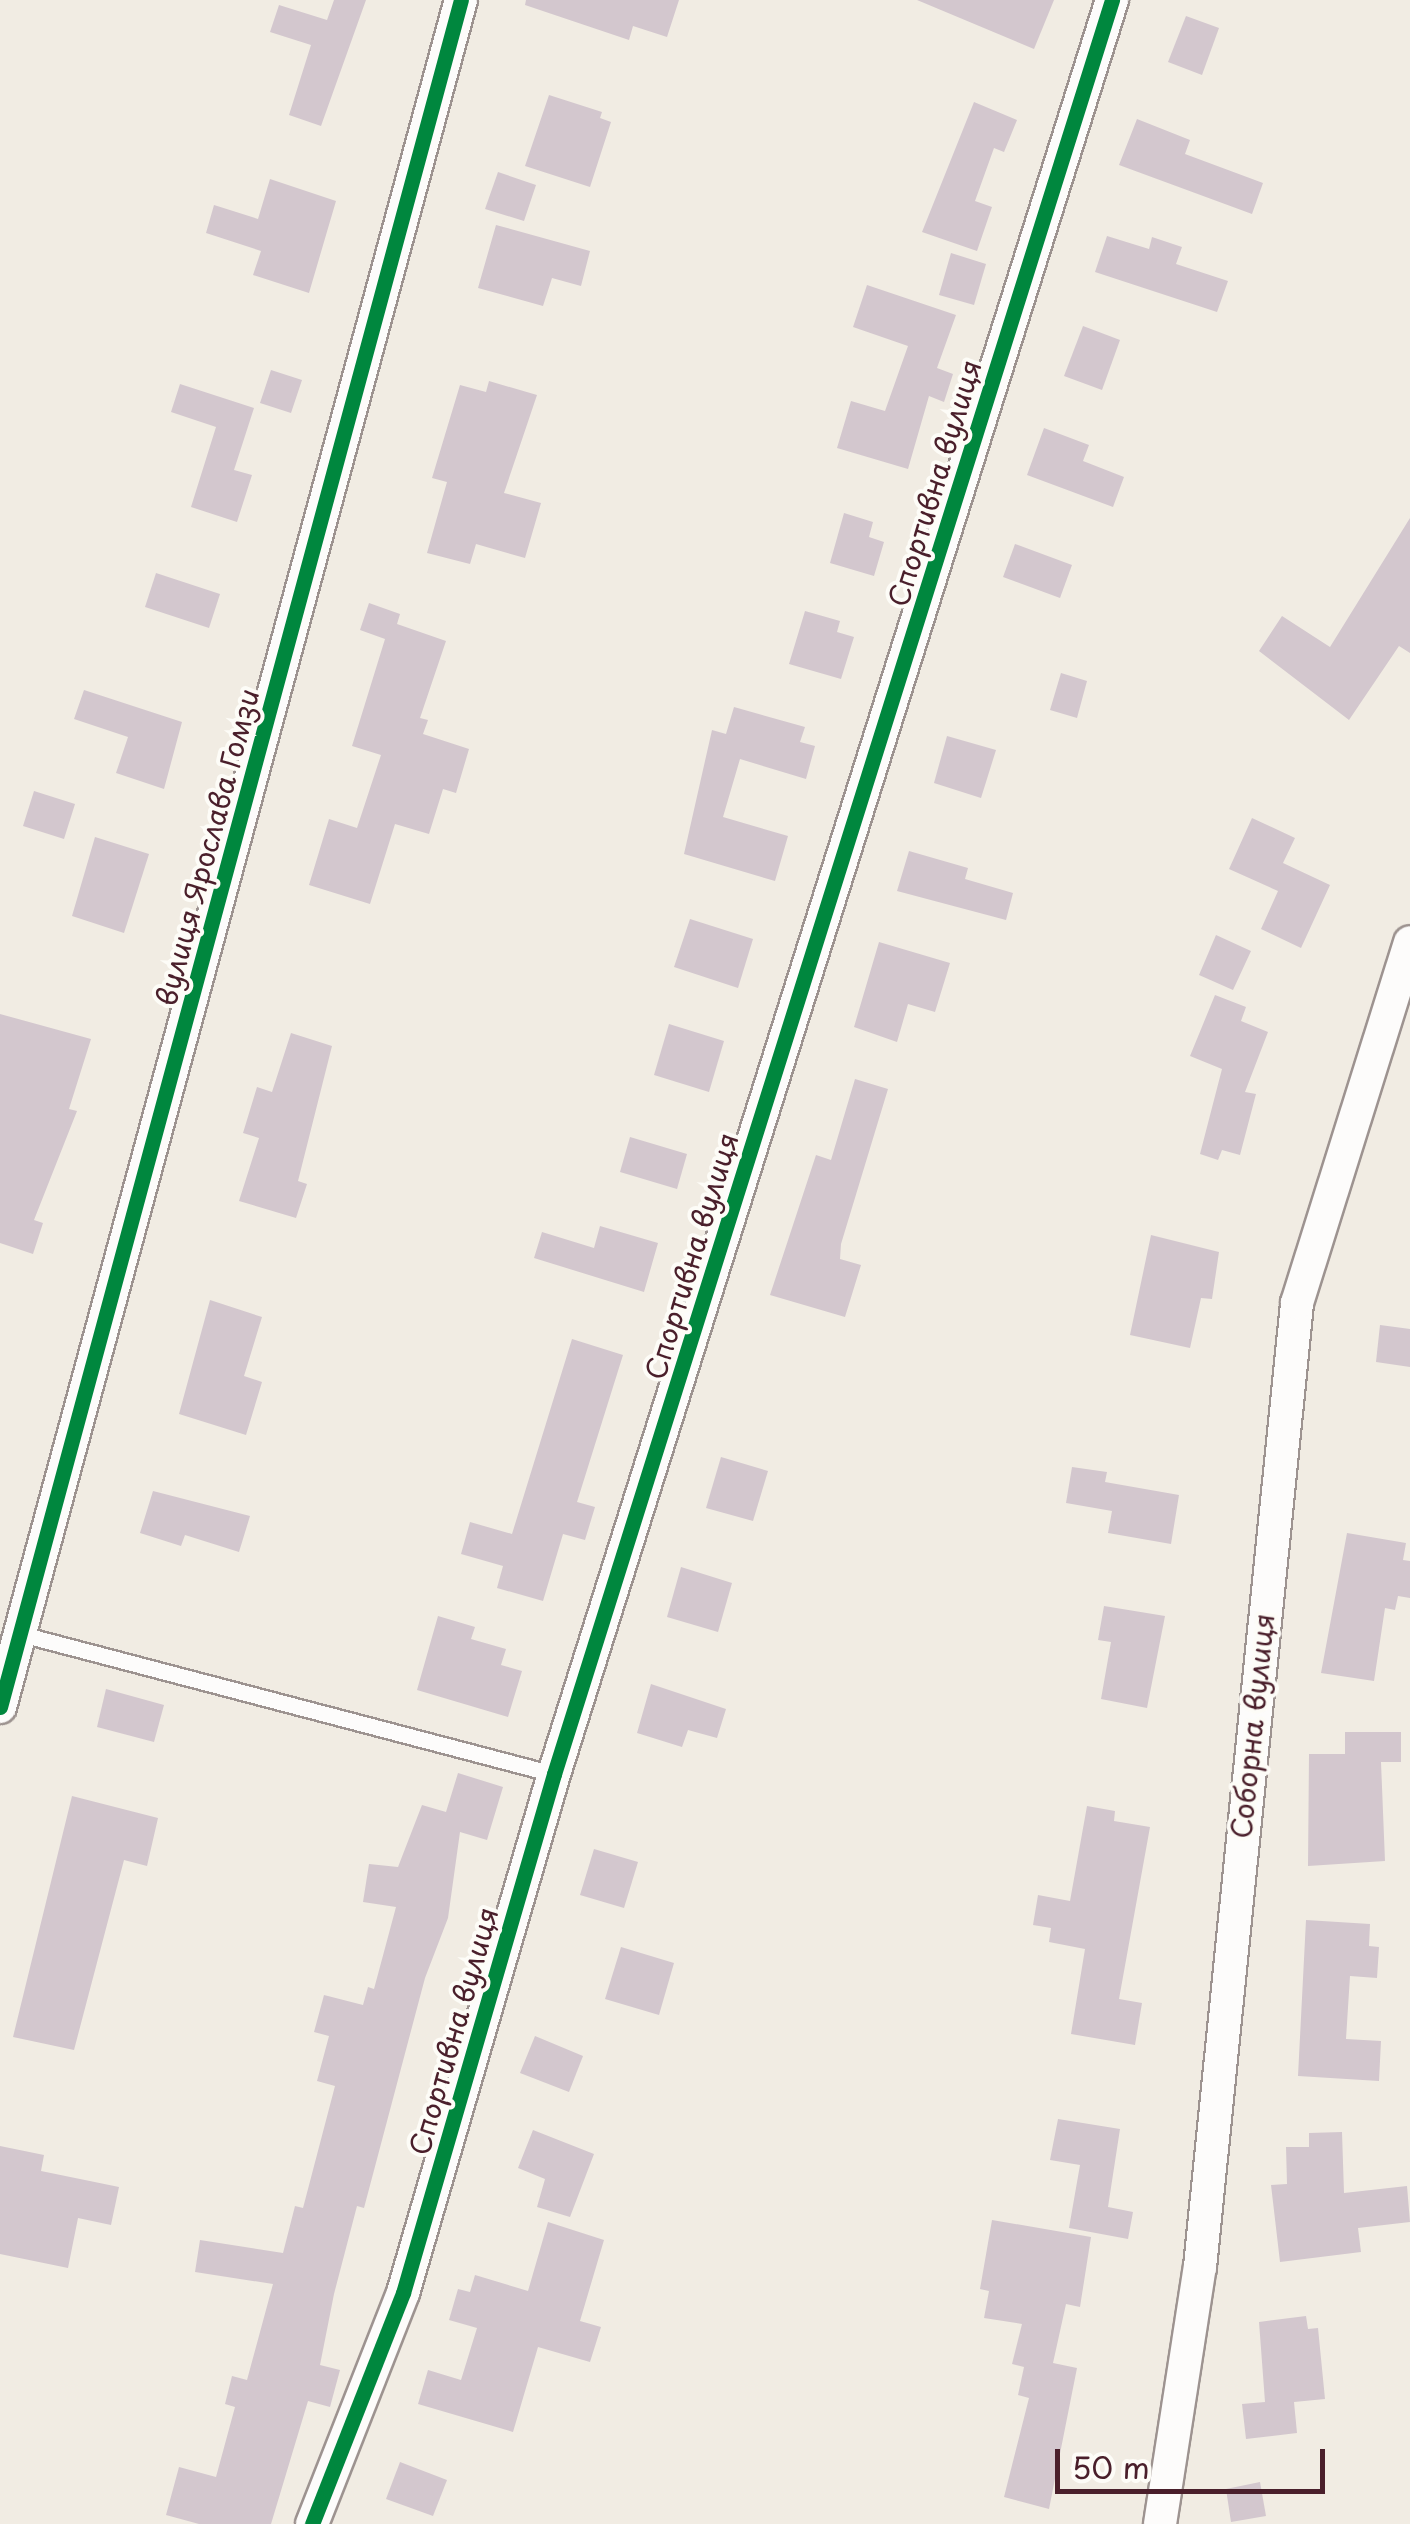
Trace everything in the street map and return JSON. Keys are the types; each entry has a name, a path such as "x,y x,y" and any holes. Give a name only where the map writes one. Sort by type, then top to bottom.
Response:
{"street":[{"name":"вулиця Ярослава Гомзи","path":"0,1707 461,0"},
{"name":"Спортивна вулиця","path":"312,2524 403,2292 554,1774 1112,0"},
{"name":"Соборна вулиця","path":"1160,2524 1200,2268 1297,1303 1410,942"}],"lane":[{"path":"20,1634 554,1774"}],"building":[{"path":"334,0 366,0 321,126 289,115 311,45 270,32 279,5 327,20"},
{"path":"526,0 679,0 667,37 633,26 629,40 525,5"},
{"path":"917,0 1054,0 1034,49"},
{"path":"1186,16 1219,28 1202,75 1168,62"},
{"path":"549,95 602,112 600,118 611,122 590,187 525,166"},
{"path":"974,102 1017,120 1004,152 994,148 975,201 992,207 977,251 922,232"},
{"path":"1137,119 1190,140 1185,154 1263,183 1252,214 1119,165"},
{"path":"498,172 536,185 524,221 485,209"},
{"path":"270,179 336,201 309,293 253,275 261,251 206,233 214,205 258,219"},
{"path":"496,225 590,251 581,286 552,278 543,306 478,288"},
{"path":"1107,236 1149,249 1152,237 1182,247 1176,264 1228,281 1217,312 1095,272"},
{"path":"951,253 986,264 974,305 939,295"},
{"path":"867,285 956,315 937,368 953,374 944,402 929,396 908,469 837,448 851,401 885,411 908,346 853,327"},
{"path":"1083,326 1120,340 1102,390 1064,376"},
{"path":"271,370 302,380 291,413 260,403"},
{"path":"489,381 537,395 504,493 541,503 525,558 476,544 470,564 427,553 447,482 432,478 460,385 486,392"},
{"path":"180,384 254,408 234,470 252,475 237,522 191,507 216,427 171,412"},
{"path":"1044,428 1089,445 1083,461 1124,477 1113,507 1027,475"},
{"path":"844,513 873,522 869,537 884,542 874,576 830,563"},
{"path":"1410,518 1410,653 1399,646 1349,720 1259,651 1282,616 1330,647"},
{"path":"1015,544 1072,565 1060,598 1003,577"},
{"path":"156,573 220,594 209,628 145,607"},
{"path":"369,603 400,614 397,624 446,641 420,718 428,720 423,734 469,749 456,793 443,789 429,834 395,824 370,904 309,885 329,819 357,828 381,755 352,746 385,639 360,630"},
{"path":"805,611 840,621 837,632 854,637 841,679 789,664"},
{"path":"1061,673 1087,681 1077,718 1050,710"},
{"path":"84,690 182,722 164,789 116,773 128,737 74,719"},
{"path":"734,707 805,727 800,742 815,746 806,779 740,759 723,817 788,836 775,881 684,854 712,730 726,734"},
{"path":"947,736 996,750 981,798 934,783"},
{"path":"34,791 75,804 64,839 23,826"},
{"path":"1252,818 1295,838 1283,863 1330,885 1301,948 1261,929 1278,891 1229,869"},
{"path":"95,837 149,854 124,933 72,916"},
{"path":"909,851 968,868 965,879 1013,893 1006,920 897,891"},
{"path":"690,919 753,939 738,988 674,967"},
{"path":"1216,935 1251,951 1233,990 1199,975"},
{"path":"879,942 950,963 935,1012 908,1004 897,1042 854,1027"},
{"path":"1215,995 1246,1007 1241,1021 1268,1032 1245,1092 1256,1094 1240,1155 1222,1150 1218,1160 1200,1154 1222,1069 1190,1056"},
{"path":"0,1014 91,1039 69,1109 77,1111 34,1220 43,1223 33,1254 0,1243"},
{"path":"669,1024 724,1041 709,1092 654,1075"},
{"path":"291,1033 332,1046 298,1181 307,1184 296,1218 239,1201 259,1138 243,1133 257,1087 272,1092"},
{"path":"855,1079 888,1089 841,1244 840,1259 861,1265 845,1317 770,1295 816,1155 831,1160"},
{"path":"630,1137 687,1154 677,1189 620,1172"},
{"path":"600,1226 658,1243 644,1292 534,1258 542,1232 594,1248"},
{"path":"1151,1235 1219,1252 1212,1299 1201,1298 1190,1348 1130,1335"},
{"path":"210,1300 262,1317 244,1376 262,1382 246,1435 179,1414"},
{"path":"1380,1325 1410,1329 1410,1367 1376,1362"},
{"path":"572,1339 623,1355 577,1502 595,1507 585,1540 563,1534 543,1601 497,1588 503,1566 461,1554 470,1522 512,1534"},
{"path":"721,1457 768,1471 753,1521 706,1508"},
{"path":"1072,1467 1107,1472 1105,1482 1179,1495 1171,1544 1108,1533 1112,1511 1066,1503"},
{"path":"153,1491 250,1516 239,1552 185,1535 181,1546 140,1533"},
{"path":"1347,1533 1406,1543 1403,1560 1410,1561 1410,1598 1398,1596 1395,1610 1385,1608 1374,1681 1321,1673"},
{"path":"681,1567 732,1583 718,1632 667,1617"},
{"path":"1104,1606 1165,1616 1147,1708 1101,1699 1111,1642 1098,1640"},
{"path":"438,1616 475,1627 471,1639 506,1649 501,1665 522,1671 508,1717 417,1690"},
{"path":"651,1684 726,1709 717,1738 688,1730 682,1747 637,1733"},
{"path":"106,1689 164,1705 154,1742 97,1727"},
{"path":"1345,1732 1401,1732 1401,1762 1381,1762 1385,1861 1308,1866 1309,1754 1345,1754"},
{"path":"458,1773 503,1787 487,1840 460,1832 448,1918 425,1978 364,2208 357,2206 334,2294 320,2365 340,2370 330,2407 308,2401 271,2524 199,2524 166,2515 179,2467 216,2477 235,2407 225,2404 232,2376 247,2380 273,2284 195,2272 200,2240 283,2253 295,2206 303,2208 335,2086 317,2081 329,2036 314,2032 324,1995 363,2005 368,1987 374,1989 396,1907 363,1902 369,1864 398,1867 422,1805 446,1812"},
{"path":"72,1796 158,1818 147,1866 124,1860 74,2050 13,2037"},
{"path":"1087,1806 1115,1811 1114,1821 1150,1827 1119,1999 1142,2003 1135,2045 1071,2034 1085,1949 1049,1942 1051,1928 1033,1925 1038,1895 1070,1901"},
{"path":"594,1849 638,1862 624,1908 580,1895"},
{"path":"1306,1920 1370,1924 1369,1946 1379,1947 1377,1978 1350,1976 1346,2039 1381,2041 1379,2081 1298,2076"},
{"path":"621,1947 674,1963 659,2015 605,1999"},
{"path":"535,2036 583,2056 569,2092 520,2073"},
{"path":"1058,2119 1120,2129 1108,2207 1133,2212 1128,2239 1069,2228 1080,2165 1050,2160"},
{"path":"533,2130 594,2154 570,2217 537,2207 545,2179 518,2168"},
{"path":"1342,2132 1344,2193 1407,2186 1410,2222 1358,2228 1361,2252 1280,2262 1271,2185 1287,2184 1286,2147 1309,2147 1309,2133"},
{"path":"0,2146 44,2155 41,2171 119,2187 111,2225 78,2218 68,2268 0,2254"},
{"path":"992,2220 1091,2237 1080,2307 1066,2304 1053,2363 1077,2368 1049,2509 1004,2497 1029,2398 1018,2395 1024,2367 1012,2364 1022,2324 984,2318 989,2291 980,2289"},
{"path":"548,2222 604,2240 580,2321 601,2327 590,2362 538,2347 513,2432 418,2404 428,2370 461,2380 477,2328 449,2320 458,2289 470,2292 475,2275 528,2291"},
{"path":"1306,2316 1308,2329 1318,2328 1325,2399 1294,2402 1297,2433 1246,2439 1242,2404 1265,2402 1259,2322"},
{"path":"400,2462 447,2480 433,2516 386,2499"},
{"path":"1260,2482 1266,2516 1231,2522 1226,2489"}],"cycle path":[{"path":"0,1707 461,0"},
{"path":"312,2524 403,2293 554,1774 1112,0"}]}
